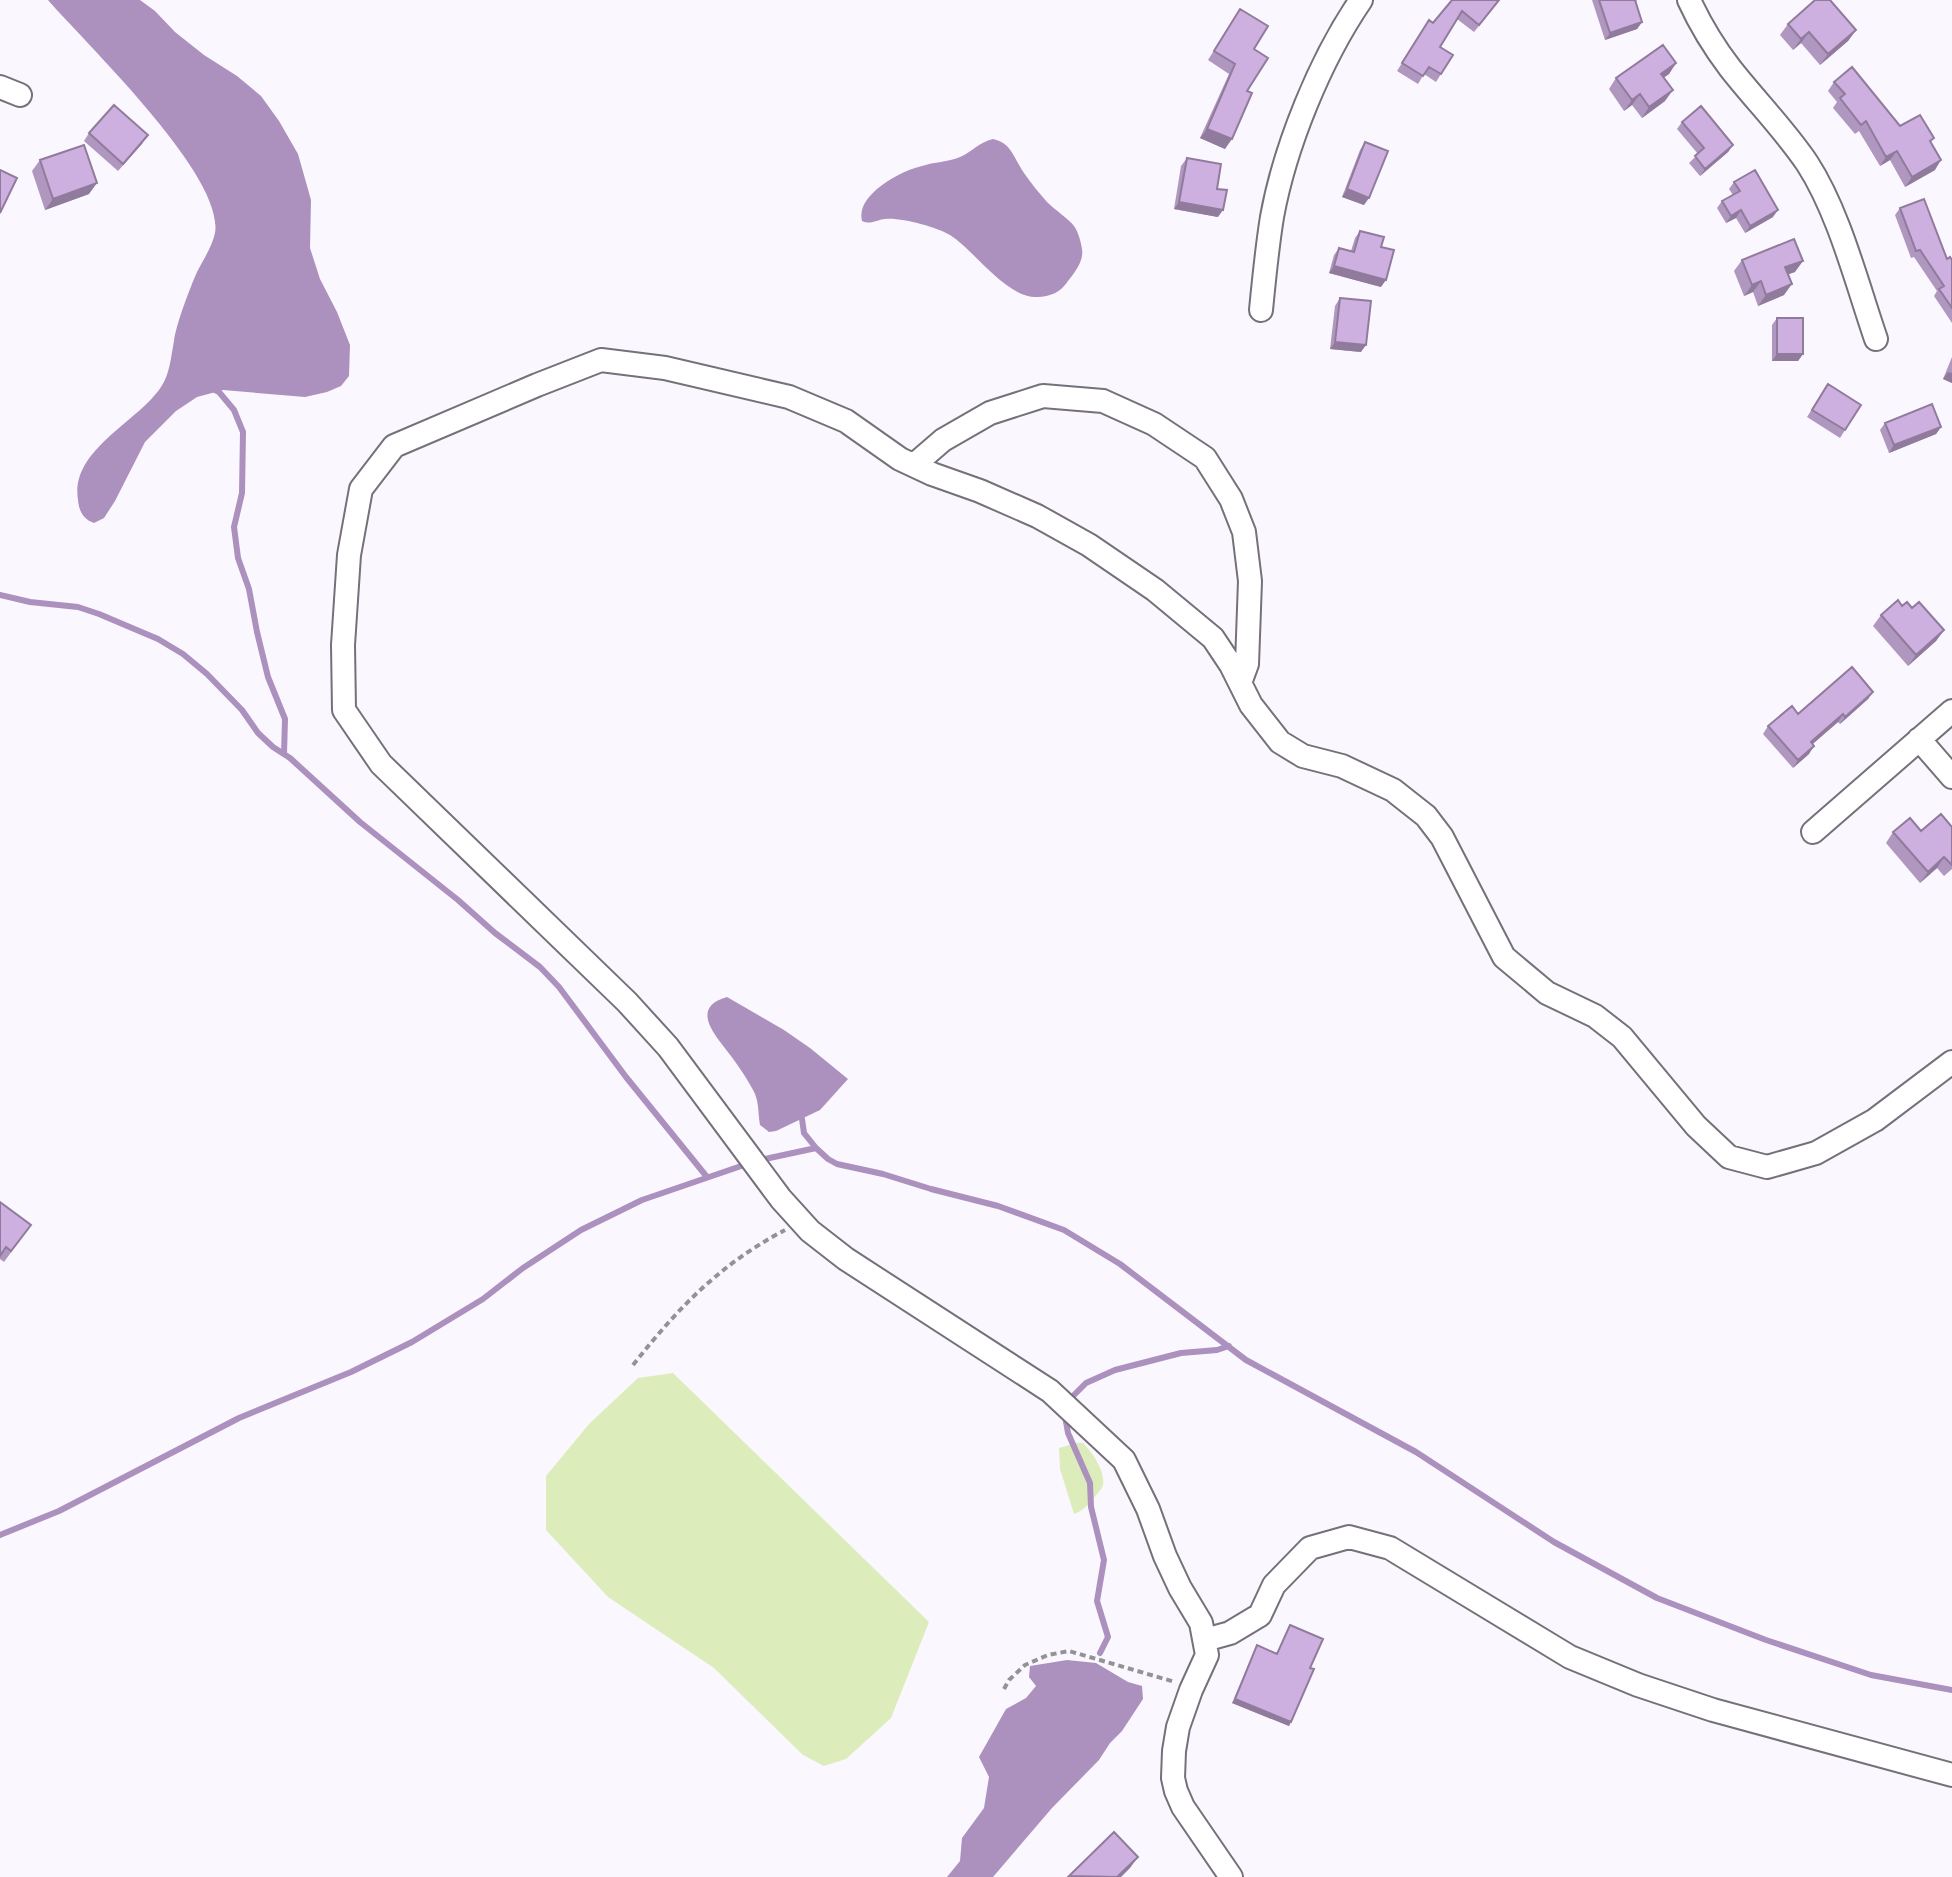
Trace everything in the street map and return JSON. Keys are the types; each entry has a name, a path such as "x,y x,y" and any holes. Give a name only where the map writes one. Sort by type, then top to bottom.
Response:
{"street":[{"path":"1261,310 1273,214 1292,143 1324,63 1361,0"},
{"path":"1689,0 1729,67 1793,143 1822,189 1834,215 1876,339"},
{"path":"1231,1877 1183,1807 1173,1778 1178,1727 1207,1655 1201,1623 1180,1588 1124,1460 1050,1391 846,1259 810,1231 781,1199 668,1047 627,1002 381,764 344,710 343,645 349,555 361,489 394,446 601,360 665,368 789,397 846,421 900,459 1037,516 1089,545 1155,590 1213,638 1251,705 1280,742 1303,756 1342,766 1393,790 1426,816 1442,837 1504,957 1547,993 1595,1016 1622,1037 1696,1126 1729,1157 1767,1167 1816,1153 1875,1120 1952,1062"},
{"path":"914,465 943,440 990,413 1043,396 1103,401 1154,424 1205,458 1231,499 1244,532 1250,581 1247,664 1240,683"},
{"path":"1813,832 1952,711"},
{"path":"1919,739 1952,777"},
{"path":"1205,1640 1230,1633 1260,1615 1274,1585 1310,1548 1349,1537 1390,1548 1570,1657 1638,1685 1713,1710 1952,1775"}],"path":[{"path":"633,1365 668,1321 711,1279 754,1246 801,1222"},
{"path":"1004,1689 1025,1665 1048,1655 1069,1651 1177,1683 1191,1690"}],"green space":[{"path":"673,1373 929,1622 891,1718 846,1759 824,1766 803,1755 714,1668 608,1597 546,1530 546,1476 589,1424 638,1378"},
{"path":"1083,1443 1095,1458 1103,1482 1102,1488 1089,1503 1074,1514 1060,1469 1059,1448"}],"shaded area":[{"path":"48,0 140,0 175,32 261,96 298,154 311,200 310,248 320,279 350,345 349,376 341,386 327,392 305,397 223,390 197,397 176,411 145,442 115,501 104,518 94,523 84,517 79,504 78,482 84,466 94,452 150,400 164,382 184,306 215,233 212,208 177,146"},
{"path":"993,139 1009,148 1038,192 1072,223 1078,234 1082,249 1080,262 1065,285 1051,295 1037,297 1014,290 959,242 936,229 900,220 862,221 867,200 893,178 916,168 960,157"},
{"path":"727,997 784,1030 848,1079 820,1110 776,1131 769,1132 760,1125 753,1089 709,1024 709,1008"},
{"path":"1067,1660 1096,1663 1128,1682 1142,1686 1143,1699 1099,1760 1052,1808 993,1877 947,1877 960,1861 962,1838 984,1808 989,1777 979,1757 1006,1709 1026,1698 1036,1686 1029,1677 1030,1666"}],"building":[{"path":"1452,0 1499,0 1479,25 1462,11 1440,47 1453,55 1441,74 1429,67 1423,76 1402,63 1429,20 1433,23"},
{"path":"1599,0 1635,0 1642,22 1610,33"},
{"path":"1815,0 1830,0 1856,30 1828,54 1809,32 1801,39 1788,24"},
{"path":"1240,9 1268,26 1254,49 1268,58 1247,91 1252,93 1232,139 1207,129 1235,64 1214,51"},
{"path":"1663,45 1676,63 1661,74 1673,90 1649,107 1640,94 1632,100 1616,78"},
{"path":"1852,67 1900,126 1920,115 1934,138 1930,141 1941,160 1912,177 1897,151 1886,157 1866,121 1861,125 1840,98 1845,94 1834,82"},
{"path":"114,105 148,135 123,164 89,133"},
{"path":"1701,106 1733,145 1705,169 1695,156 1704,148 1682,122"},
{"path":"1365,142 1388,151 1369,198 1347,189"},
{"path":"84,145 97,183 53,199 40,160"},
{"path":"1187,158 1221,164 1217,189 1227,190 1223,210 1179,202"},
{"path":"0,170 17,178 0,213"},
{"path":"1755,170 1778,210 1750,226 1741,210 1731,216 1722,201 1740,191 1734,182"},
{"path":"1924,199 1947,259 1950,257 1952,260 1952,308 1939,289 1944,286 1920,250 1916,251 1900,208"},
{"path":"1360,231 1384,237 1381,247 1394,250 1386,280 1334,266 1339,248 1354,252"},
{"path":"1794,239 1803,261 1785,267 1792,284 1766,295 1761,281 1752,285 1742,260"},
{"path":"1340,298 1371,301 1366,345 1335,342"},
{"path":"1777,318 1803,318 1803,354 1777,354"},
{"path":"1828,384 1861,405 1845,430 1812,410"},
{"path":"1932,404 1941,427 1894,445 1885,423"},
{"path":"1898,600 1902,606 1907,602 1912,608 1919,602 1944,630 1916,655 1881,615"},
{"path":"1852,667 1873,692 1811,742 1814,746 1798,760 1768,726 1792,706 1798,714"},
{"path":"1941,814 1952,827 1952,865 1944,857 1928,872 1893,832 1910,818 1921,831"},
{"path":"0,1202 31,1225 11,1251 6,1247 0,1256"},
{"path":"1290,1625 1323,1639 1291,1722 1235,1699 1257,1645 1277,1654"},
{"path":"1114,1832 1138,1857 1117,1877 1069,1876"}],"waterway":[{"path":"213,389 234,410 243,432 242,493 234,527 238,558 249,589 268,677 285,719 284,754"},
{"path":"0,595 78,607 158,639 183,654 242,710 258,733 273,747 290,758 360,822 540,967 559,987 626,1077 707,1177"},
{"path":"799,1112 804,1133 816,1148 837,1164 998,1206 1064,1230 1120,1264 1246,1360 1416,1452 1554,1542 1657,1598 1766,1640 1871,1675 1952,1690"},
{"path":"760,1160 816,1148"},
{"path":"0,1535 59,1511 239,1418 351,1372 412,1342 483,1299 581,1230 642,1200 747,1164"},
{"path":"1072,1397 1086,1383 1115,1370 1181,1353 1229,1346"},
{"path":"1065,1416 1068,1433 1090,1483 1091,1507 1104,1560 1097,1601 1108,1637 1100,1653"}]}
